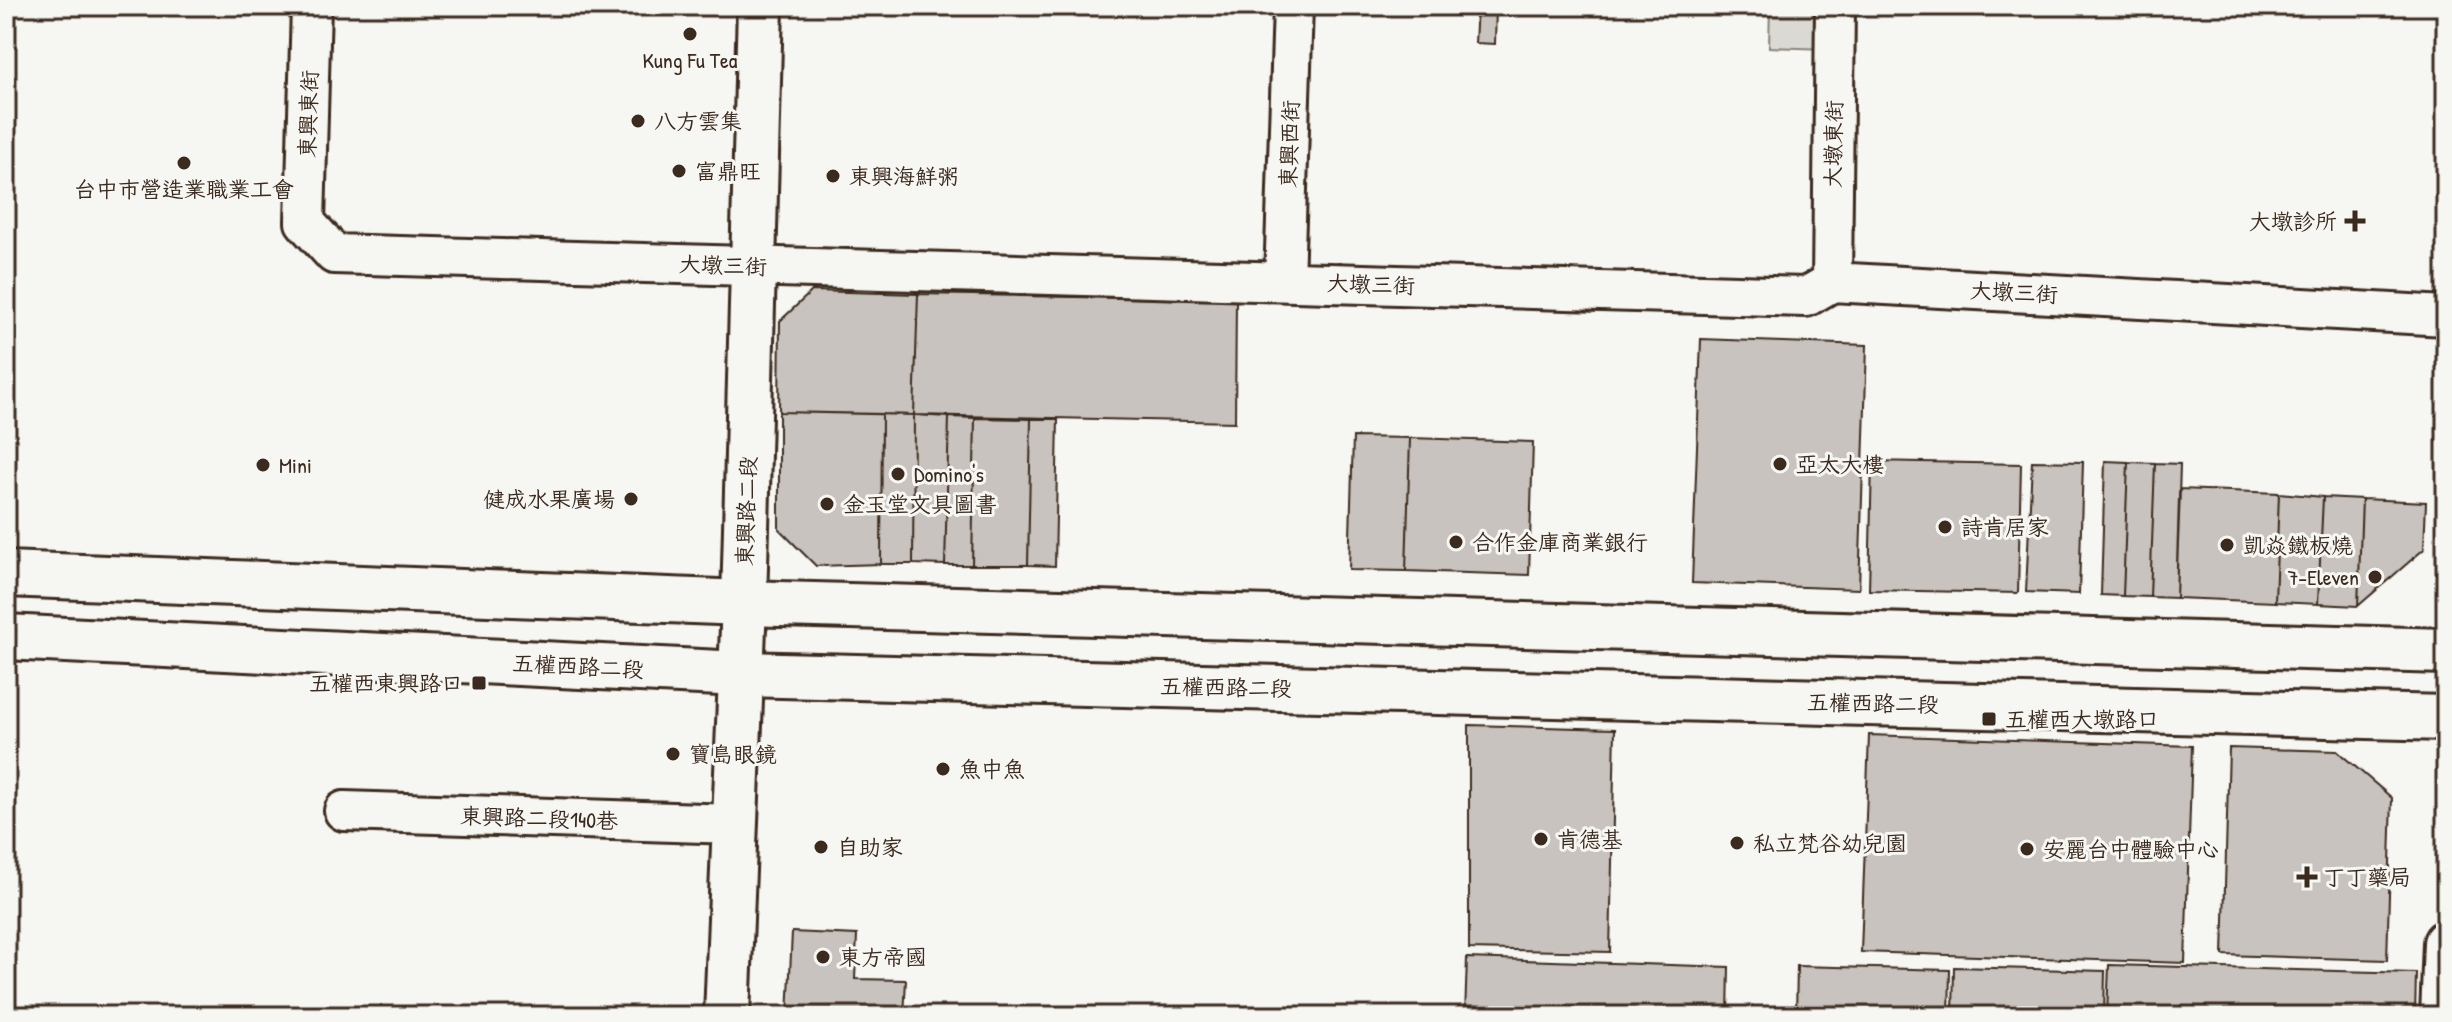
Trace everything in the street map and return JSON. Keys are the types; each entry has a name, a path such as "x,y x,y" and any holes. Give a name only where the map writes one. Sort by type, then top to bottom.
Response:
{"main road":[{"name":"東興路二段","path":"727,1016 744,603 760,6"},
{"path":"6,574 744,603 2446,651"},
{"name":"五權西路二段","path":"6,637 740,674 2446,718"},
{"path":"2443,1016 2446,943"}],"street":[{"name":"東興東街","path":"305,222 311,6"},
{"name":"東興西街","path":"1284,281 1293,6"},
{"name":"大墩東街","path":"1832,282 1835,6"},
{"name":"大墩三街","path":"305,222 334,254 1806,297 1832,282 2446,316"},
{"name":"東興路二段140巷","path":"344,811 734,824"}],"shaded area":[{"path":"1770,6 1829,6 1827,49 1769,47"}],"building":[{"path":"1477,6 1496,6 1495,44 1475,43"},
{"path":"812,291 918,294 914,415 779,412 780,321"},
{"path":"918,294 1236,300 1235,422 914,415"},
{"name":"亞太大樓","path":"1701,339 1867,345 1859,589 1692,583"},
{"path":"779,412 882,414 881,564 816,566 779,529"},
{"path":"882,414 914,415 913,564 881,564"},
{"path":"914,415 949,417 945,565 913,564"},
{"path":"949,417 975,418 972,565 945,565"},
{"path":"975,418 1031,419 1028,565 972,565"},
{"path":"1031,419 1058,419 1055,566 1028,565"},
{"path":"1353,437 1410,438 1406,571 1349,570"},
{"path":"1410,438 1533,442 1529,575 1406,571"},
{"name":"詩肯居家","path":"1872,461 2021,464 2018,593 1869,590"},
{"path":"2032,461 2083,462 2079,594 2026,592"},
{"path":"2105,461 2128,462 2123,596 2101,595"},
{"path":"2128,462 2155,463 2150,597 2123,596"},
{"path":"2155,463 2180,464 2176,598 2150,597"},
{"name":"凱焱鐵板燒","path":"2180,489 2279,493 2275,602 2176,598"},
{"path":"2279,493 2323,497 2318,604 2275,602"},
{"path":"2323,497 2362,499 2358,606 2318,604"},
{"name":"7-Eleven","path":"2362,499 2426,502 2424,549 2358,606"},
{"name":"肯德基","path":"1469,725 1615,729 1610,952 1469,949"},
{"name":"安麗台中體驗中心","path":"1869,735 2192,746 2185,963 1861,952"},
{"name":"丁丁藥局","path":"2229,748 2337,751 2392,798 2387,960 2223,955"},
{"name":"東方帝國","path":"792,932 857,935 855,979 906,980 904,1016 788,1016"},
{"path":"1467,958 1729,967 1728,1016 1465,1016"},
{"path":"2109,965 2416,973 2415,1016 2107,1016"},
{"path":"1797,966 1950,970 1949,1016 1796,1016"},
{"path":"1954,967 2105,971 2104,1016 1953,1016"},
{"name":"東方帝國","path":"978,1010 1007,1011 1006,1016 978,1016"}],"place":[{"name":"Kung Fu Tea","path":"690,34"},
{"name":"八方雲集","path":"638,121"},
{"name":"台中市營造業職業工會","path":"184,163"},
{"name":"富鼎旺","path":"679,171"},
{"name":"東興海鮮粥","path":"833,176"},
{"name":"大墩診所","path":"2355,221"},
{"name":"亞太大樓","path":"1780,464"},
{"name":"Mini","path":"263,465"},
{"name":"Domino's","path":"898,474"},
{"name":"健成水果廣場","path":"631,499"},
{"name":"金玉堂文具圖書","path":"827,504"},
{"name":"詩肯居家","path":"1945,527"},
{"name":"合作金庫商業銀行","path":"1456,542"},
{"name":"凱焱鐵板燒","path":"2227,545"},
{"name":"7-Eleven","path":"2375,577"},
{"name":"五權西東興路口","path":"479,683"},
{"name":"五權西大墩路口","path":"1989,719"},
{"name":"寶島眼鏡","path":"673,754"},
{"name":"魚中魚","path":"943,769"},
{"name":"肯德基","path":"1541,839"},
{"name":"私立梵谷幼兒園","path":"1737,843"},
{"name":"自助家","path":"821,847"},
{"name":"安麗台中體驗中心","path":"2027,849"},
{"name":"丁丁藥局","path":"2307,877"},
{"name":"東方帝國","path":"823,957"}]}
